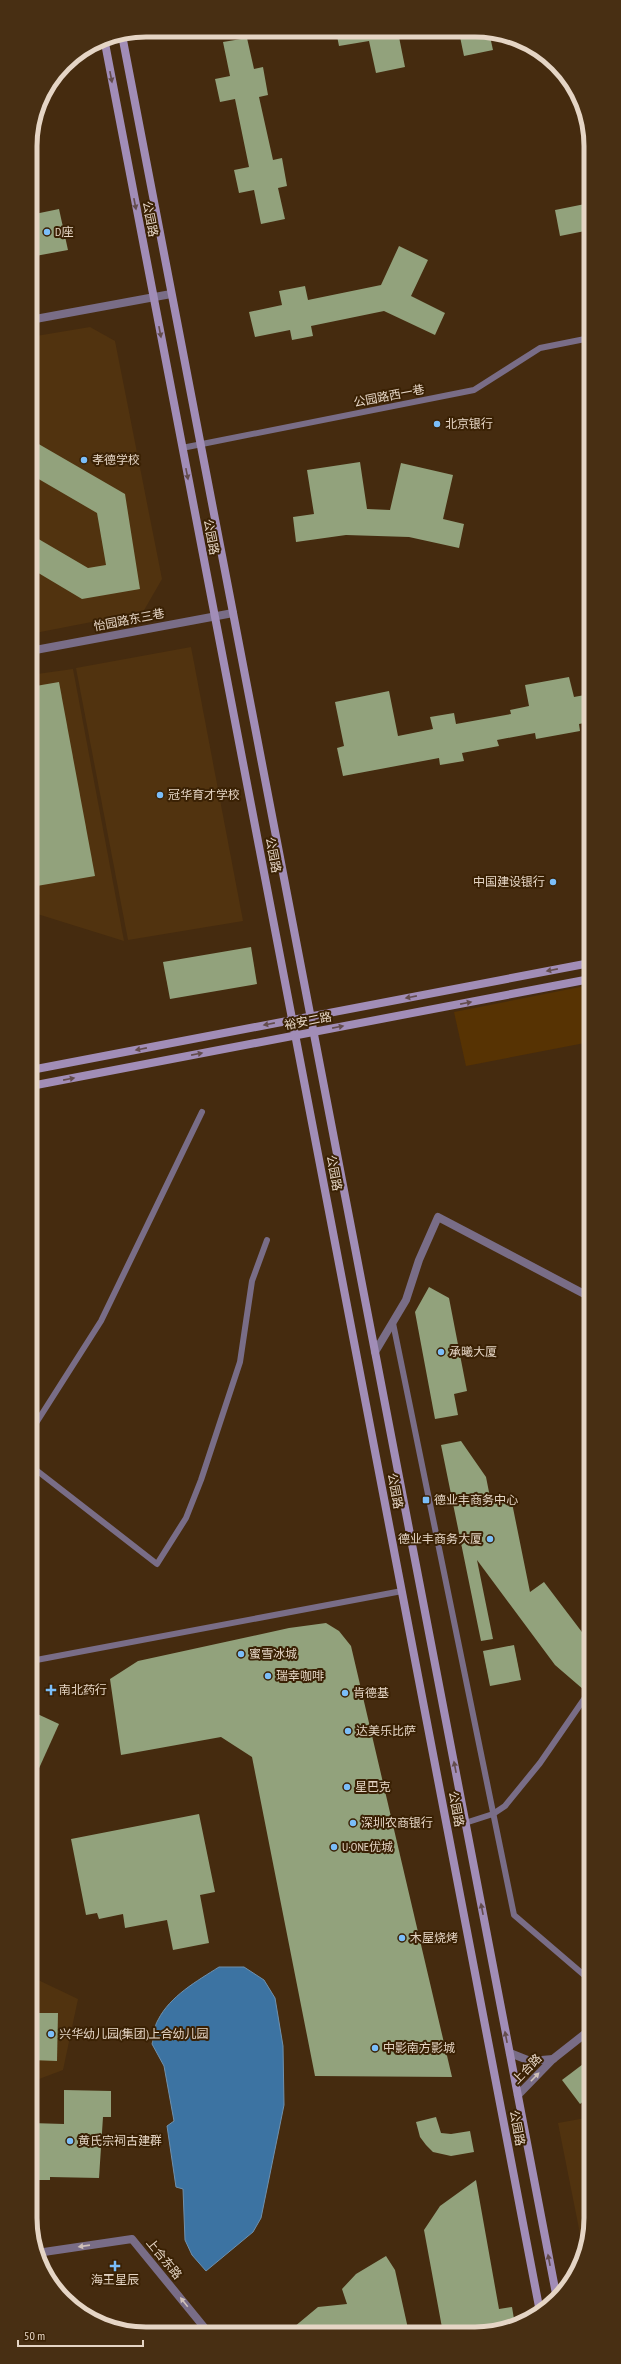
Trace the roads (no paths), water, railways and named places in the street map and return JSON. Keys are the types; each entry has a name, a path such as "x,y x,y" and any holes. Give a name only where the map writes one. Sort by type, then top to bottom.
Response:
{"main road":[{"name":"公园路","path":"123,40 556,2291"},
{"name":"公园路","path":"105,45 539,2305"},
{"name":"裕安二路","path":"37,1069 584,964"},
{"name":"裕安二路","path":"37,1085 584,980"}],"street":[{"path":"37,319 171,294"},
{"name":"怡园路东三巷","path":"37,650 233,613"},
{"path":"375,1352 406,1300 419,1260 438,1217 584,1294"},
{"name":"上合路","path":"518,2095 553,2059 584,2035"},
{"name":"上合路","path":"510,2053 530,2061 553,2059"},
{"name":"上合东路","path":"43,2252 132,2239 204,2327"}],"lane":[{"name":"公园路西一巷","path":"182,448 474,390 540,348 584,339"},
{"path":"37,1422 101,1321 202,1112"},
{"path":"37,1471 157,1564 186,1518 201,1480 240,1362 252,1281 267,1240"},
{"path":"393,1323 514,1916 584,1975"},
{"path":"37,1660 402,1591"},
{"path":"465,1823 494,1814 505,1806 540,1763 584,1699"}],"water":[{"path":"219,1967 244,1967 264,1980 275,1998 283,2046 284,2105 261,2218 253,2232 206,2271 192,2255 185,2240 183,2189 176,2187 167,2126 174,2121 164,2066 152,2044 157,2022 163,2011 177,1996"}],"place":[{"name":"D座","path":"47,232"},
{"name":"北京银行","path":"437,424"},
{"name":"孝德学校","path":"84,460"},
{"name":"冠华育才学校","path":"160,795"},
{"name":"中国建设银行","path":"553,882"},
{"name":"承曦大厦","path":"441,1352"},
{"name":"德业丰商务中心","path":"426,1500"},
{"name":"德业丰商务大厦","path":"490,1539"},
{"name":"蜜雪冰城","path":"241,1654"},
{"name":"瑞幸咖啡","path":"268,1676"},
{"name":"南北药行","path":"51,1690"},
{"name":"肯德基","path":"345,1693"},
{"name":"达美乐比萨","path":"348,1731"},
{"name":"星巴克","path":"347,1787"},
{"name":"深圳农商银行","path":"353,1823"},
{"name":"U·ONE优城","path":"334,1847"},
{"name":"木屋烧烤","path":"402,1938"},
{"name":"兴华幼儿园(集团)上合幼儿园","path":"51,2034"},
{"name":"中影南方影城","path":"375,2048"},
{"name":"黄氏宗祠古建群","path":"70,2141"},
{"name":"海王星辰","path":"115,2266"}]}
